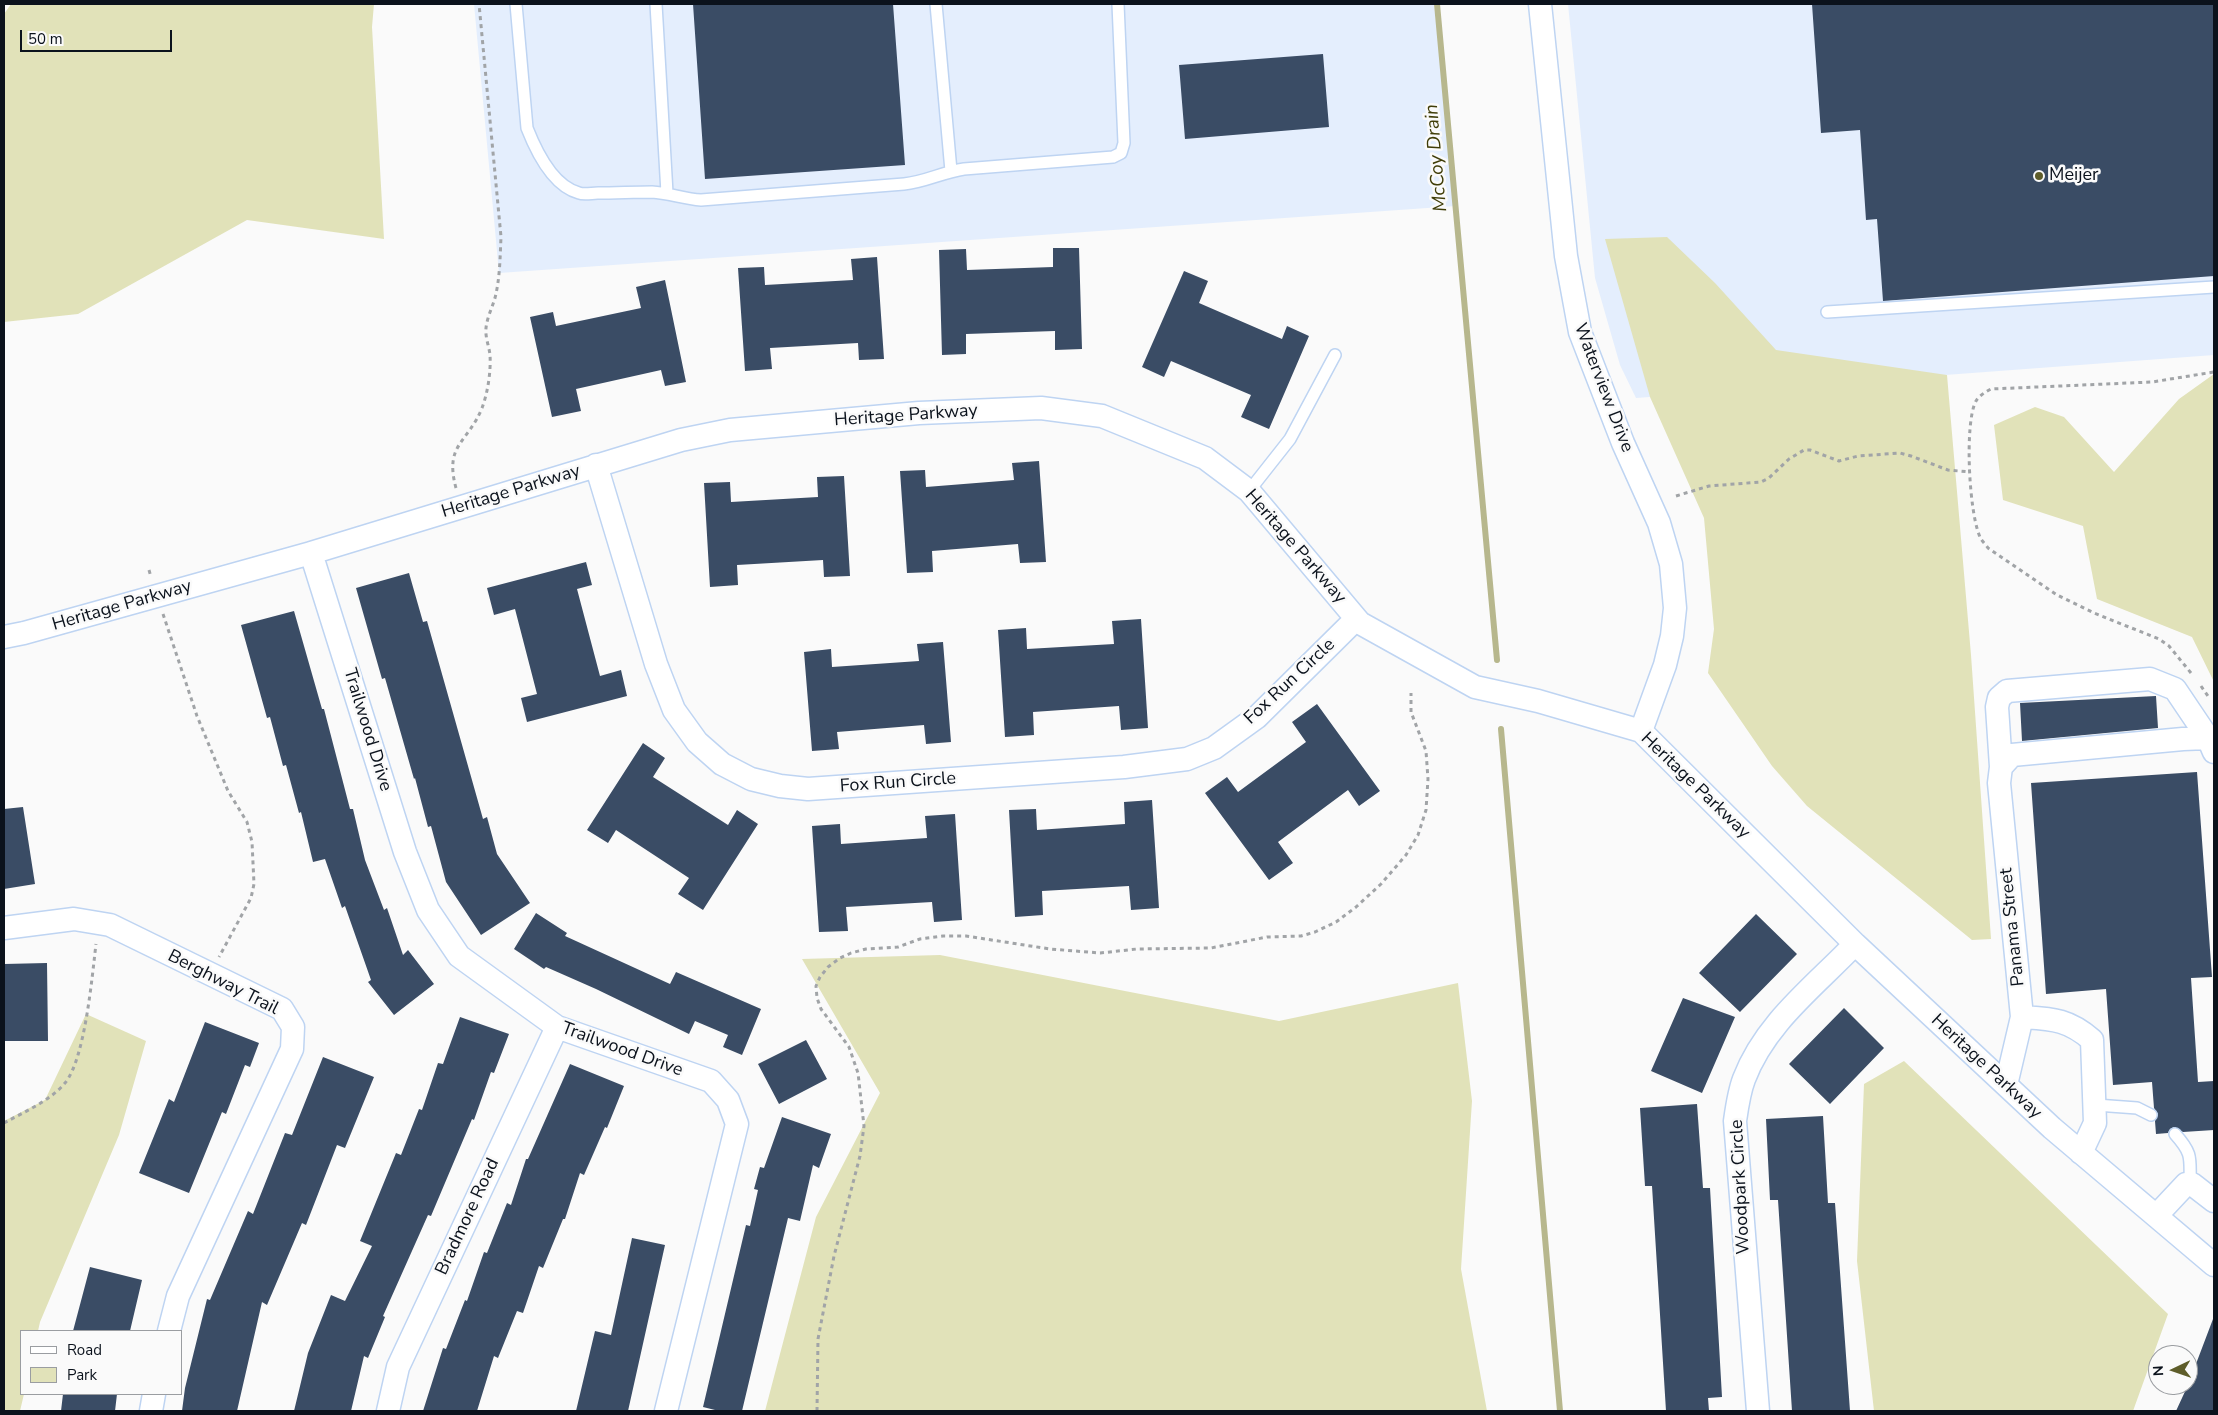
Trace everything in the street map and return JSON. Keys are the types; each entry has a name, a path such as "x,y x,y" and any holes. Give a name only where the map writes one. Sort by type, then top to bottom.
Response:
{"street":[{"name":"Waterview Drive","path":"1540,4 1566,256 1580,332 1623,443 1659,523 1672,564 1675,608 1672,636 1665,665 1641,731"},
{"name":"Heritage Parkway","path":"4,637 312,553 681,440 730,430 919,413 1041,408 1102,416 1205,458 1249,491 1360,623 1476,687 1538,701 1641,731 1856,944 2006,1085 2081,1153 2214,1265"},
{"name":"Fox Run Circle","path":"596,466 656,664 674,710 697,742 722,764 751,779 780,786 808,789 1124,767 1187,759 1214,748 1257,717 1356,619"},
{"name":"Trailwood Drive","path":"312,553 406,852 428,910 459,956 557,1027 711,1081 728,1100 737,1124 666,1411"},
{"name":"Panama Street","path":"2002,767 2012,755 2211,745 2175,689 2150,679 2007,691 1999,698 1997,707 2002,767 1999,783 2022,1017 2006,1085"},
{"name":"Berghway Trail","path":"4,928 74,919 110,926 282,1009 293,1027 292,1049 178,1296 168,1330"},
{"name":"Woodpark Circle","path":"1758,1411 1734,1121 1743,1080 1760,1045 1778,1022 1856,944"},
{"path":"2022,1017 2059,1020 2082,1031 2092,1040 2096,1124 2081,1153"},
{"name":"Bradmore Road","path":"388,1411 398,1367 557,1027"},
{"path":"2156,1216 2186,1184 2190,1184 2214,1201"},
{"path":"151,1411 154,1395"}],"lane":[{"path":"516,4 527,128 533,143 555,177 565,187 580,194 667,193 683,198 701,200 904,184 921,182 951,171 1113,157 1121,153 1124,143 1118,4"},
{"path":"656,4 667,193"},
{"path":"936,4 951,171"},
{"path":"1827,312 2214,286"},
{"path":"1249,491 1290,439 1335,355"},
{"path":"2096,1105 2137,1108 2151,1114"},
{"path":"2175,1134 2190,1154 2190,1184"}],"path":[{"path":"462,507 452,472 452,460 458,447 475,422 487,389 490,367 486,328 499,273 501,237 489,126 479,4"},
{"path":"2214,372 2152,382 1990,389 1976,400 1970,428 1970,472 1976,526 1981,540 1988,548 2057,595 2164,642 2185,665 2214,707"},
{"path":"1676,496 1709,486 1761,482 1769,478 1804,450 1810,450 1839,461 1852,457 1900,453 1942,468 1970,472"},
{"path":"161,608 197,716 228,791 247,822 252,842 254,884 251,898 228,938 212,976"},
{"path":"817,1411 818,1339 836,1247 862,1148 864,1126 858,1073 849,1047 821,1009 817,998 816,986 828,967 851,953 866,949 898,947 920,940 943,936 966,936 1050,949 1100,953 1211,948 1267,937 1301,936 1315,932 1336,922 1381,884 1406,855 1418,835 1426,810 1428,779 1426,751 1411,712 1411,693"},
{"path":"4,1123 46,1100 66,1083 77,1061 101,924"}],"shaded area":[{"path":"474,4 1434,4 1456,206 499,273"},
{"path":"1568,4 2214,4 2214,355 1636,398 1620,365 1595,278"}],"green space":[{"path":"11,4 374,4 372,27 384,239 247,220 78,314 4,322 4,14"},
{"path":"1667,237 1715,283 1776,350 1947,375 1971,655 1991,939 1972,940 1807,806 1772,766 1708,673 1714,629 1704,518 1650,397 1605,239"},
{"path":"2214,374 2214,682 2192,637 2097,599 2083,526 2003,500 1994,425 2035,407 2064,417 2114,472 2179,399"},
{"path":"940,955 1279,1021 1458,983 1472,1101 1461,1269 1487,1411 765,1411 816,1217 880,1093 802,959"},
{"path":"86,1014 146,1041 119,1135 38,1330 20,1330 20,1395 24,1395 20,1411 4,1411 4,1121 45,1100"},
{"path":"1904,1061 2168,1314 2157,1345 2148,1345 2148,1369 2133,1411 1874,1411 1857,1261 1864,1084"}],"building":[{"path":"693,4 893,4 905,165 705,179"},
{"name":"Meijer","path":"1812,4 2214,4 2214,276 1883,301 1877,219 1866,220 1860,130 1821,133"},
{"path":"1323,54 1329,127 1185,139 1179,65"},
{"path":"1053,248 1079,248 1082,349 1055,350 1055,331 966,334 966,354 942,355 939,250 966,249 967,270 1053,267"},
{"path":"877,257 884,359 859,360 858,343 770,348 772,369 745,371 738,268 764,267 765,285 853,280 851,259"},
{"path":"1184,271 1208,281 1199,303 1282,339 1287,326 1309,336 1269,429 1241,417 1251,395 1171,361 1164,377 1142,367"},
{"path":"665,280 686,382 665,386 661,370 576,389 581,411 552,417 530,317 553,312 556,326 641,308 636,287"},
{"path":"1039,461 1046,562 1020,563 1018,544 932,551 933,572 907,573 900,471 925,470 926,487 1014,480 1012,463"},
{"path":"844,476 850,576 824,577 823,560 737,565 738,585 710,587 704,483 730,482 731,502 818,497 817,477"},
{"path":"586,562 592,585 577,589 600,676 621,670 627,696 527,722 521,698 537,694 515,609 494,615 487,588"},
{"path":"409,573 423,622 427,621 483,819 487,817 497,854 530,903 481,935 446,882 431,826 428,827 385,678 382,679 356,588"},
{"path":"294,611 322,709 324,709 350,809 353,809 365,860 384,910 387,908 403,955 408,950 434,984 394,1015 368,982 371,980 345,906 342,908 325,859 313,862 301,812 299,813 286,765 283,766 270,717 267,718 241,625"},
{"path":"1141,619 1148,728 1121,730 1119,706 1033,712 1034,735 1005,737 998,630 1026,628 1027,649 1114,644 1112,621"},
{"path":"943,642 951,742 926,744 924,725 837,732 839,749 812,751 804,652 831,649 832,667 919,661 917,644"},
{"path":"2156,696 2158,728 2022,741 2020,703"},
{"path":"1317,704 1380,791 1359,806 1348,790 1278,842 1293,863 1269,880 1205,793 1227,777 1238,792 1306,742 1292,722"},
{"path":"643,743 665,758 653,777 728,825 737,810 758,824 703,910 678,894 689,878 616,830 608,843 587,830"},
{"path":"2197,772 2212,977 2191,978 2198,1082 2214,1081 2214,1130 2183,1132 2174,1127 2168,1133 2156,1134 2155,1121 2158,1114 2154,1108 2152,1082 2113,1085 2106,989 2046,994 2031,783"},
{"path":"1152,800 1159,908 1131,910 1129,886 1042,891 1043,915 1015,917 1009,810 1036,809 1037,830 1125,824 1124,802"},
{"path":"23,807 35,884 4,889 4,809"},
{"path":"955,814 962,920 934,922 932,902 846,907 848,931 819,932 812,826 840,824 841,844 927,838 925,816"},
{"path":"536,913 567,933 565,936 670,984 676,972 761,1009 742,1055 723,1047 728,1035 695,1021 689,1034 596,989 546,967 544,969 514,949"},
{"path":"1756,914 1797,954 1740,1012 1699,973"},
{"path":"47,963 48,1041 4,1041 4,964"},
{"path":"1683,998 1735,1017 1702,1093 1651,1071"},
{"path":"1844,1008 1884,1048 1830,1104 1789,1064"},
{"path":"460,1017 509,1034 494,1073 491,1072 474,1120 472,1119 431,1216 428,1215 383,1316 385,1317 368,1358 364,1356 351,1411 294,1411 308,1353 331,1295 345,1301 372,1246 360,1241 396,1153 401,1155 419,1109 422,1110 438,1063 443,1064"},
{"path":"205,1022 259,1043 250,1067 245,1065 226,1114 222,1112 189,1193 139,1173 169,1099 174,1102"},
{"path":"806,1040 827,1079 779,1104 758,1064"},
{"path":"323,1057 374,1077 345,1148 337,1145 306,1225 302,1223 267,1305 262,1302 237,1411 182,1411 185,1388 207,1299 210,1300 248,1211 253,1214 285,1133 292,1135"},
{"path":"570,1064 624,1086 607,1128 605,1127 584,1175 580,1173 565,1219 563,1219 543,1268 539,1266 523,1313 517,1311 498,1358 494,1356 477,1411 423,1411 443,1348 446,1349 465,1300 467,1301 484,1252 487,1253 507,1203 511,1205 526,1159 528,1159"},
{"path":"1697,1104 1703,1188 1710,1188 1722,1397 1708,1398 1709,1411 1666,1411 1652,1186 1645,1186 1640,1108"},
{"path":"1823,1116 1828,1203 1835,1203 1850,1411 1792,1411 1778,1200 1770,1200 1766,1119"},
{"path":"782,1117 831,1134 819,1168 813,1165 800,1221 788,1218 742,1411 719,1411 703,1407 746,1225 750,1226 758,1190 754,1189 760,1167 764,1168"},
{"path":"632,1238 665,1245 628,1411 576,1411 595,1331 611,1335"},
{"path":"90,1267 142,1280 130,1330 73,1330"},
{"path":"2213,1319 2214,1411 2176,1411 2183,1395 2198,1395 2198,1359"},
{"path":"63,1395 117,1395 115,1411 61,1411"}],"waterway":[{"name":"McCoy Drain","path":"1437,4 1497,660"},
{"path":"1501,729 1560,1411"}],"place":[{"name":"Meijer","path":"2039,176"}]}
